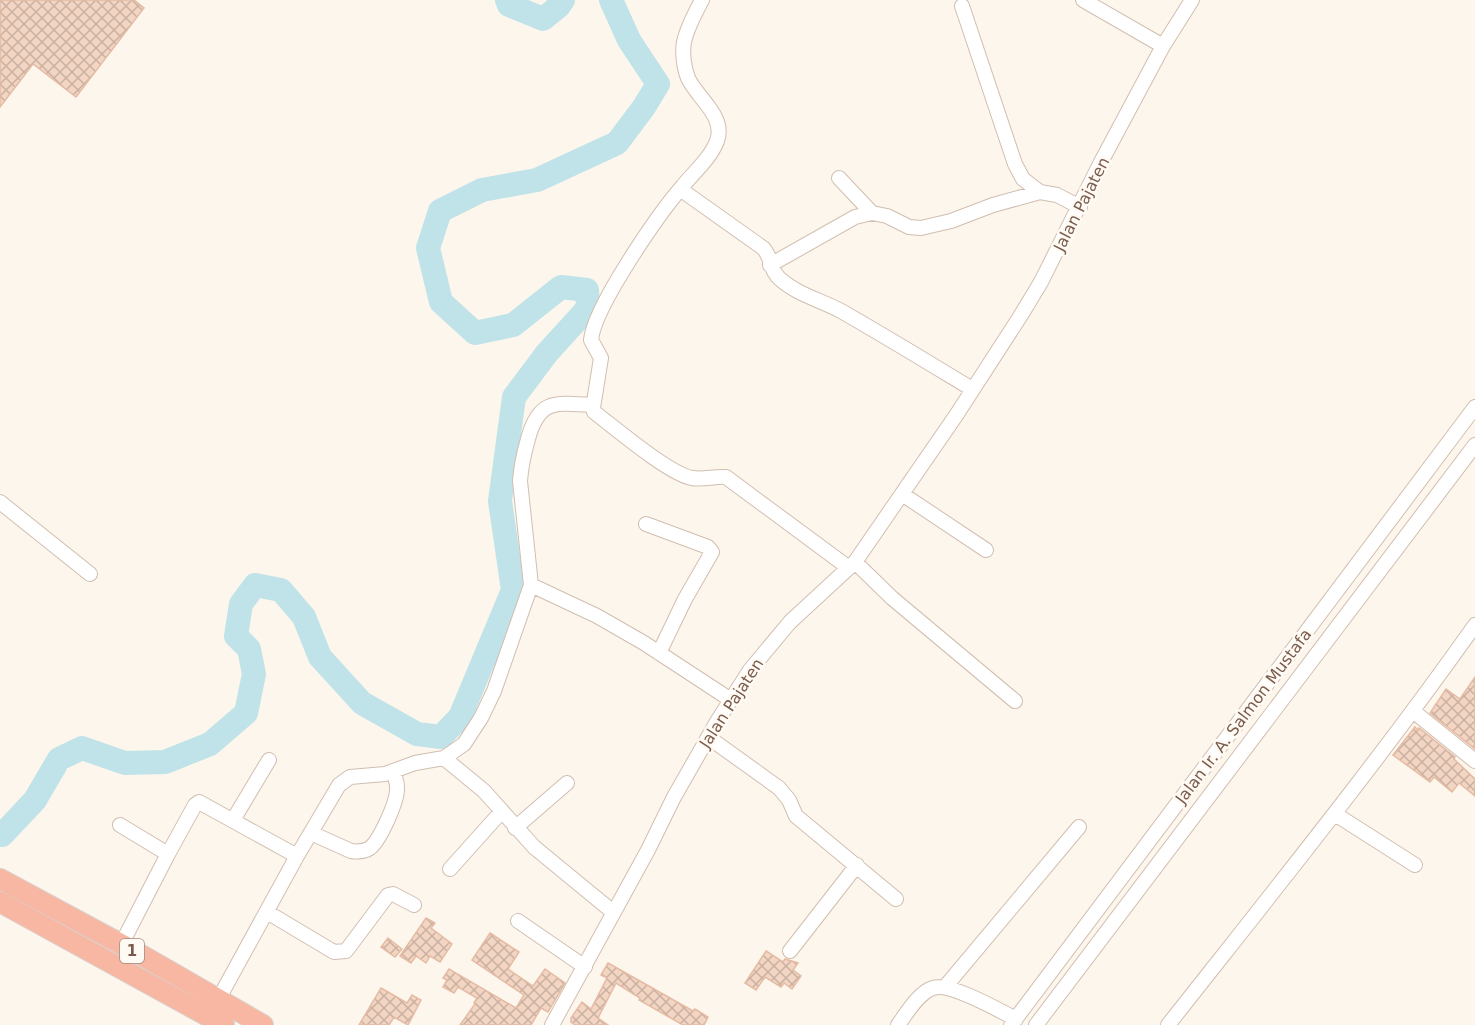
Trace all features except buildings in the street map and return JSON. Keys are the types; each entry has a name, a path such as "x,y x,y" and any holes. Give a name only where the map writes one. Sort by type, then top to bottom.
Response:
{"highway":[{"name":"1","path":"0,879 263,1025"},
{"name":"1","path":"0,902 224,1025"}],"street":[{"path":"702,0 684,43 684,57 688,78 717,120 718,138 712,152 658,218 598,316 591,340 599,364 594,412 679,474 694,479 726,477 852,565 1015,700"},
{"path":"1083,0 1163,46"},
{"name":"Jalan Pajaten","path":"554,1024 708,737 731,700 767,647 790,622 852,565 960,409 1026,307 1163,46 1192,0"},
{"path":"962,6 1015,164 1023,179 1040,192"},
{"path":"839,177 872,213"},
{"path":"680,189 763,248 769,254 771,265 778,278 808,298 837,309 972,389"},
{"path":"771,265 855,217 872,213 887,216 909,227 921,228 951,221 993,205 1040,192 1057,195 1080,207"},
{"path":"218,1000 339,785 346,779 394,772 416,763 444,758 464,744 494,691 531,585 520,481 532,426 539,412 548,407 557,404 593,405"},
{"name":"Jalan Ir. A. Salmon Mustafa","path":"1014,1022 1475,407"},
{"name":"Jalan Ir. A. Salmon Mustafa","path":"1036,1025 1475,445"},
{"path":"902,494 986,550"},
{"path":"0,502 90,574"},
{"path":"646,524 708,547 712,552 659,653"},
{"path":"531,585 597,616 731,700"},
{"path":"1168,1025 1335,814 1474,630"},
{"path":"1413,711 1475,761"},
{"path":"708,737 779,788 789,800 796,816 896,899"},
{"path":"444,758 484,791 515,828 554,865 613,912"},
{"path":"233,820 269,760"},
{"path":"311,833 351,851 369,849 382,830 395,800 398,790 394,772"},
{"path":"515,828 567,783"},
{"path":"121,945 195,805 200,802 297,856"},
{"path":"450,869 502,811"},
{"path":"1335,814 1415,866"},
{"path":"120,825 168,854"},
{"path":"945,987 1079,827"},
{"path":"790,951 857,865"},
{"path":"267,912 334,952 340,953 346,951 388,895 393,894 414,905"},
{"path":"518,921 585,967"},
{"path":"898,1025 924,994 932,988 945,987 980,1001 1014,1022"}],"waterway":[{"path":"507,0 509,5 543,19 563,0"},
{"path":"2,835 35,800 59,759 82,748 125,763 165,762 210,744 246,713 254,674 249,649 236,636 241,604 255,585 281,590 304,617 320,657 362,703 417,734 441,737 460,717 513,590 500,501 514,397 547,353 588,308 587,290 561,287 513,325 475,333 441,302 428,248 440,211 482,190 537,180 617,143 644,107 658,84 629,40 611,0"}]}
